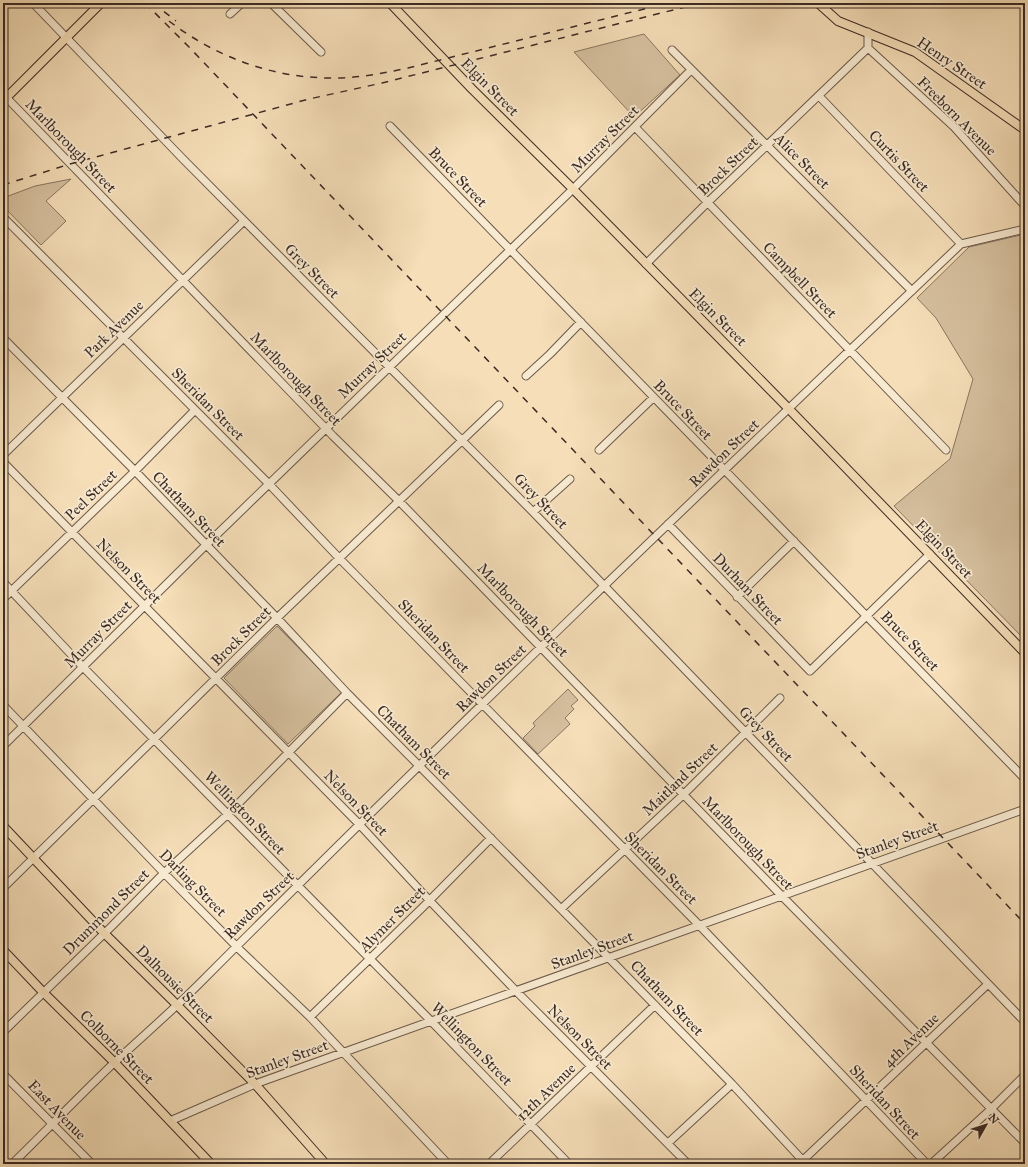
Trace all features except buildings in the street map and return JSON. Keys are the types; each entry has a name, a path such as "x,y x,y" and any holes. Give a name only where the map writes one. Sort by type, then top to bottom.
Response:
{"main road":[{"path":"4,98 101,3"},
{"name":"Elgin Street","path":"390,3 472,89 573,189 789,409 1025,653"},
{"name":"Henry Street","path":"818,3 838,21 915,52 1025,130"},
{"name":"Dalhousie Street","path":"3,826 104,933 255,1084 323,1161 324,1164"},
{"name":"Colborne Street","path":"3,950 115,1063 211,1164"}],"street":[{"name":"Grey Street","path":"33,3 163,139 533,512 1025,1022"},
{"path":"230,14 242,3"},
{"path":"271,3 321,52"},
{"path":"868,32 868,48"},
{"name":"Brock Street","path":"646,264 708,202 868,48"},
{"name":"Freeborn Avenue","path":"868,48 954,127 1025,206"},
{"name":"Alice Street","path":"672,50 912,291"},
{"name":"Murray Street","path":"3,746 206,545 573,189 691,70"},
{"name":"Curtis Street","path":"818,96 961,244"},
{"name":"Marlborough Street","path":"4,98 184,280 326,428 399,501 926,1044 1025,1143"},
{"name":"Bruce Street","path":"390,126 1025,779"},
{"name":"Campbell Street","path":"635,127 946,450"},
{"name":"Sheridan Street","path":"3,217 269,484 340,559 700,926 926,1164"},
{"name":"Park Avenue","path":"3,455 244,221"},
{"path":"961,244 1025,229"},
{"name":"Rawdon Street","path":"12,1164 115,1063 177,1005 236,945 298,886 482,704 961,244"},
{"path":"526,376 581,322"},
{"name":"Chatham Street","path":"3,338 135,471 347,693 561,908 732,1084 803,1163"},
{"path":"599,450 654,398"},
{"name":"Brock Street","path":"3,888 92,799 155,740 277,618 499,405"},
{"name":"Peel Street","path":"3,599 196,410"},
{"name":"Nelson Street","path":"3,462 359,824 516,991 688,1164"},
{"path":"533,512 570,479"},
{"name":"Durham Street","path":"668,524 810,671 867,615"},
{"path":"737,597 794,540"},
{"path":"867,615 930,554"},
{"name":"Wellington Street","path":"3,582 82,667 532,1124 569,1164"},
{"name":"Drummond Street","path":"3,1032 164,873 228,814 347,693"},
{"name":"Maitland Street","path":"561,908 683,795 780,698"},
{"name":"Darling Street","path":"3,705 164,873 310,1017 448,1164"},
{"name":"Stanley Street","path":"170,1121 255,1084 1025,809"},
{"name":"Alymer Street","path":"310,1017 491,838"},
{"name":"4th Avenue","path":"803,1163 866,1100 988,984"},
{"name":"12th Avenue","path":"489,1164 654,1005"},
{"name":"East Avenue","path":"3,1074 92,1164"},
{"path":"931,1164 991,1109 1025,1075"},
{"path":"668,1143 732,1084"}],"shaded area":[{"path":"644,34 680,75 634,117 574,52"},
{"path":"71,179 46,201 66,221 41,245 3,206 3,198 35,186"},
{"path":"1025,234 1025,640 894,506 950,459 973,379 936,318 917,298 969,247"},
{"path":"277,626 342,692 288,744 224,678"},
{"path":"568,689 578,700 571,706 574,709 565,718 570,724 538,754 523,738 535,726 533,723"}],"railway":[{"path":"145,3 189,47 1025,924"},
{"path":"153,3 176,21"},
{"path":"169,21 207,46 248,64 291,75 345,78 372,75 408,68 668,3"},
{"path":"3,185 70,164 309,99 382,83 701,3"}]}
